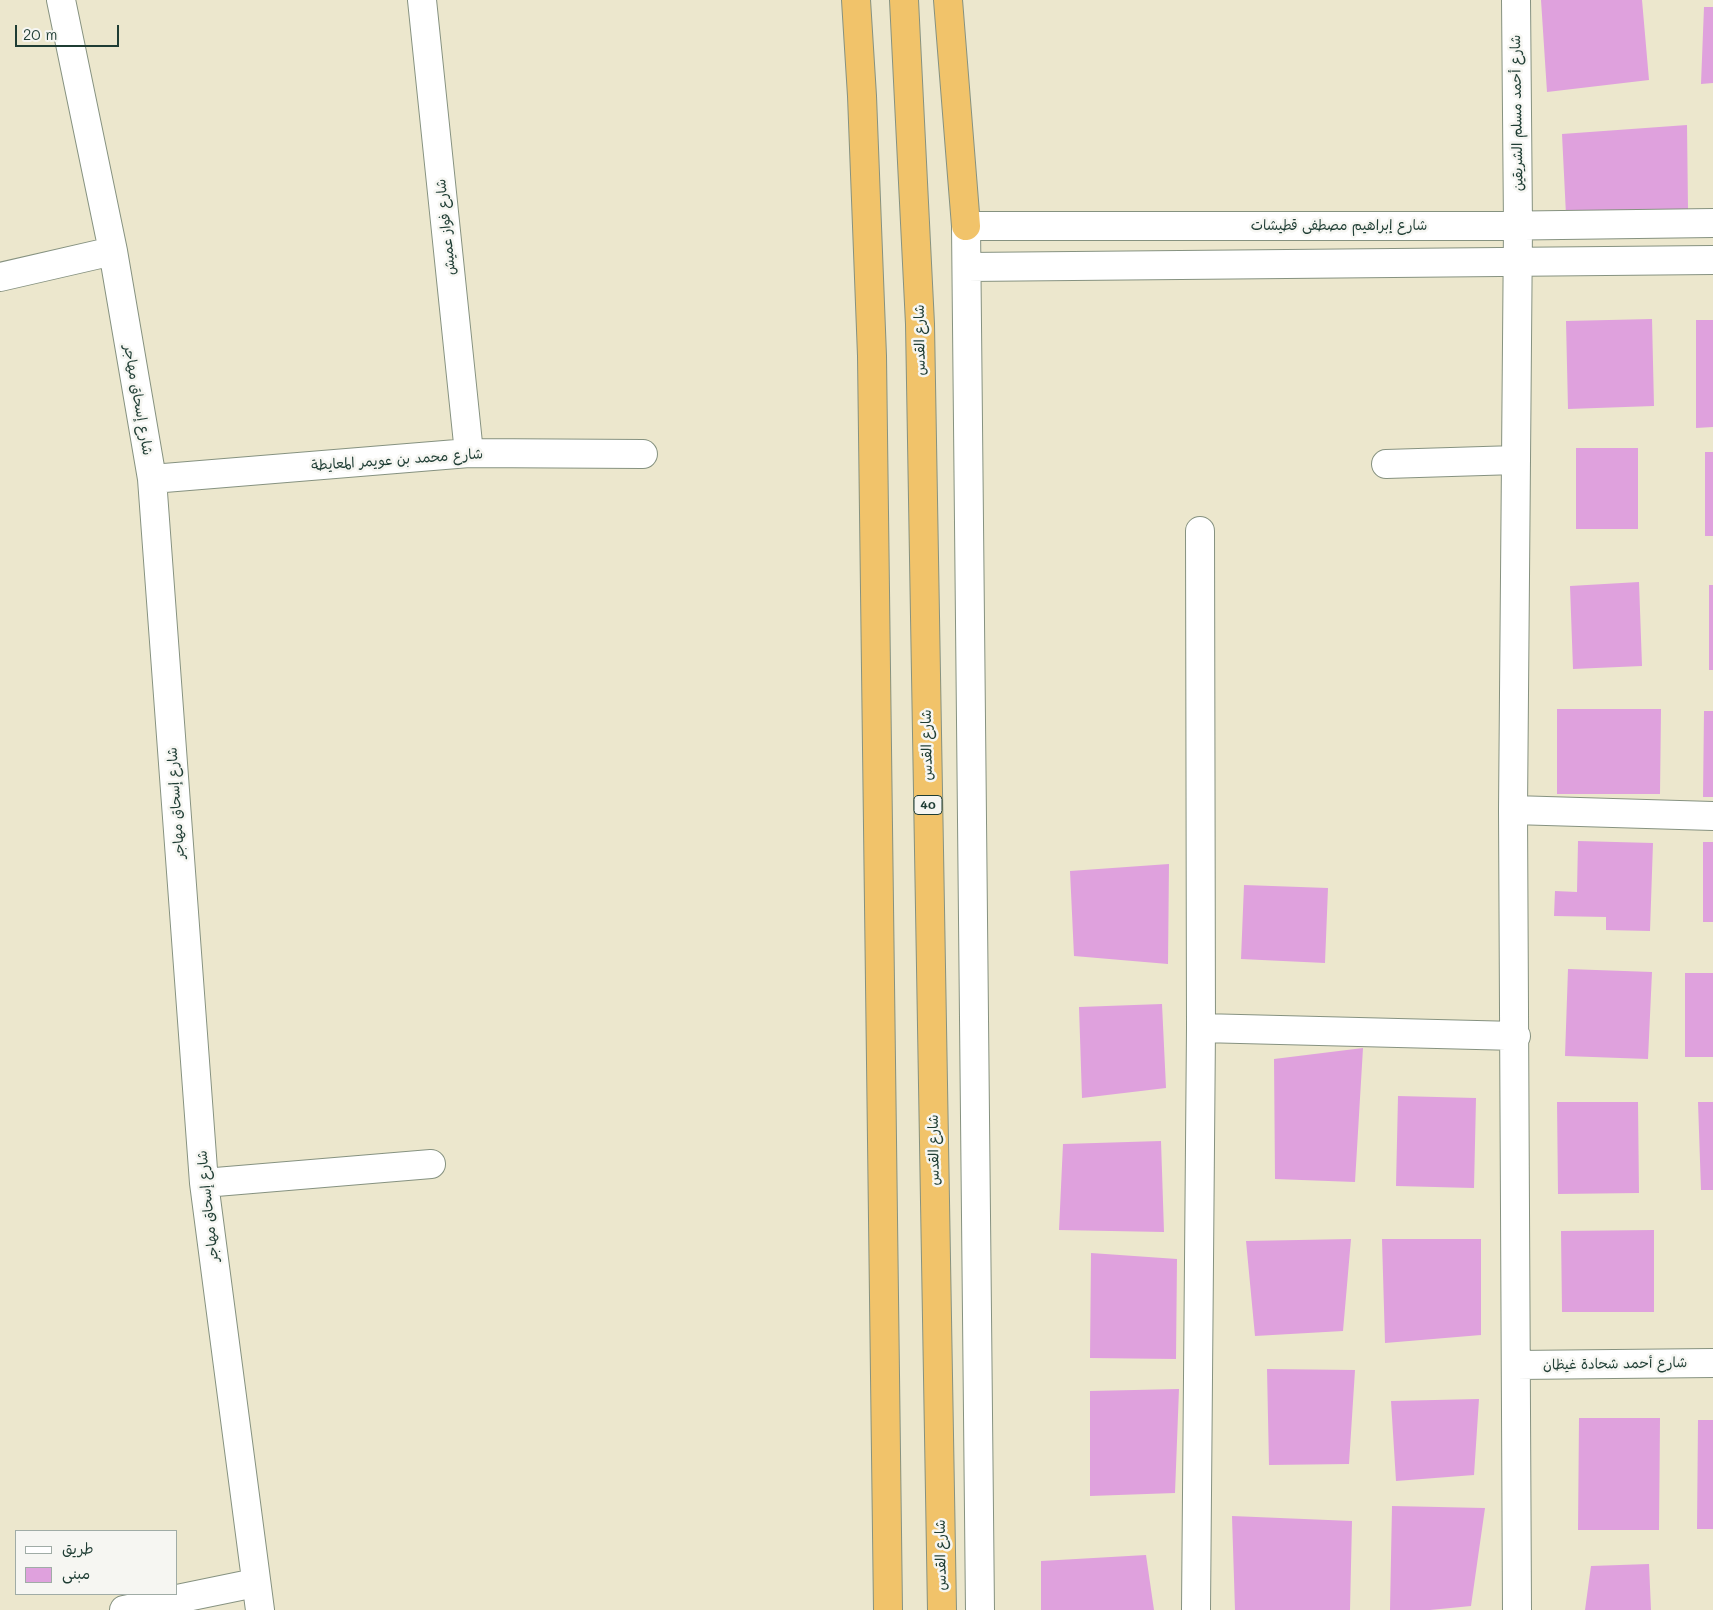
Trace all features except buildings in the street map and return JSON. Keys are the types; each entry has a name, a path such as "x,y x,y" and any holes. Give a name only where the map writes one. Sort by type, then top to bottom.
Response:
{"highway":[{"path":"856,0 862,96 872,356 888,1610"},
{"name":"شارع القدس","path":"904,0 920,324 942,1610"},
{"path":"948,0 966,226"}],"street":[{"name":"شارع إسحاق مهاجر","path":"61,0 113,251 152,479 204,1183 260,1610"},
{"name":"شارع فواز عميش","path":"422,0 470,453"},
{"name":"شارع أحمد مسلم الشريقين","path":"1516,0 1518,261 1514,810 1518,1610"},
{"name":"شارع إبراهيم مصطفى قطيشات","path":"966,226 1518,226 1713,223"},
{"path":"966,226 980,1610"},
{"path":"0,277 113,251"},
{"path":"966,268 1713,260"},
{"name":"شارع محمد بن عويمر المعايطة","path":"152,479 470,453 644,454"},
{"path":"1386,464 1516,460"},
{"path":"1196,1610 1202,1028 1200,531"},
{"path":"1514,810 1713,816"},
{"path":"1202,1028 1516,1036"},
{"path":"204,1183 431,1164"},
{"name":"شارع أحمد شحادة غيظان","path":"1516,1365 1713,1362"},
{"path":"124,1610 255,1583"}]}
